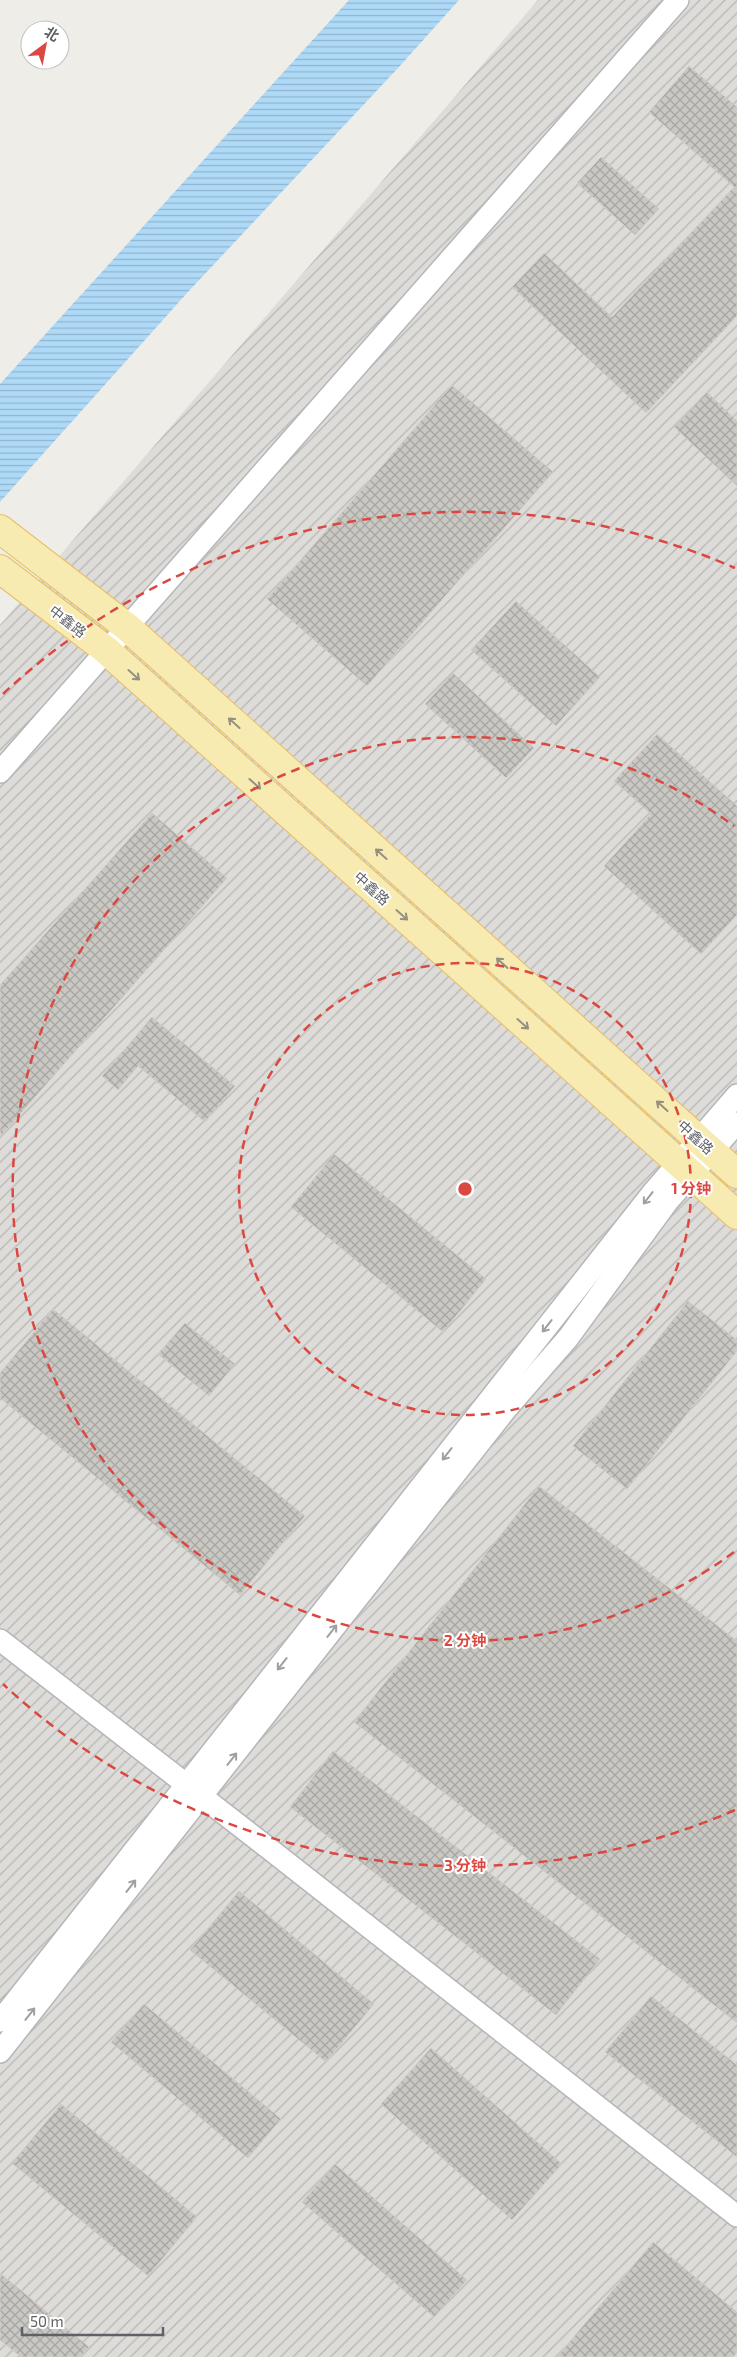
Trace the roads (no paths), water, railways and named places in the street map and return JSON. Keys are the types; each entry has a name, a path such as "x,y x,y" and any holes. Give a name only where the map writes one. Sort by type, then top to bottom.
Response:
{"main road":[{"name":"中鑫路","path":"0,529 127,627 737,1174"},
{"name":"中鑫路","path":"0,569 106,650 737,1215"}],"street":[{"path":"0,772 678,0"},
{"path":"0,2052 194,1791 642,1206 685,1168 705,1146 737,1095"},
{"path":"705,1146 737,1123"},
{"path":"0,1640 737,2216"},
{"path":"0,2022 194,1791"}],"water":[{"path":"349,0 459,0 399,67 187,293 0,502 0,384"}]}
